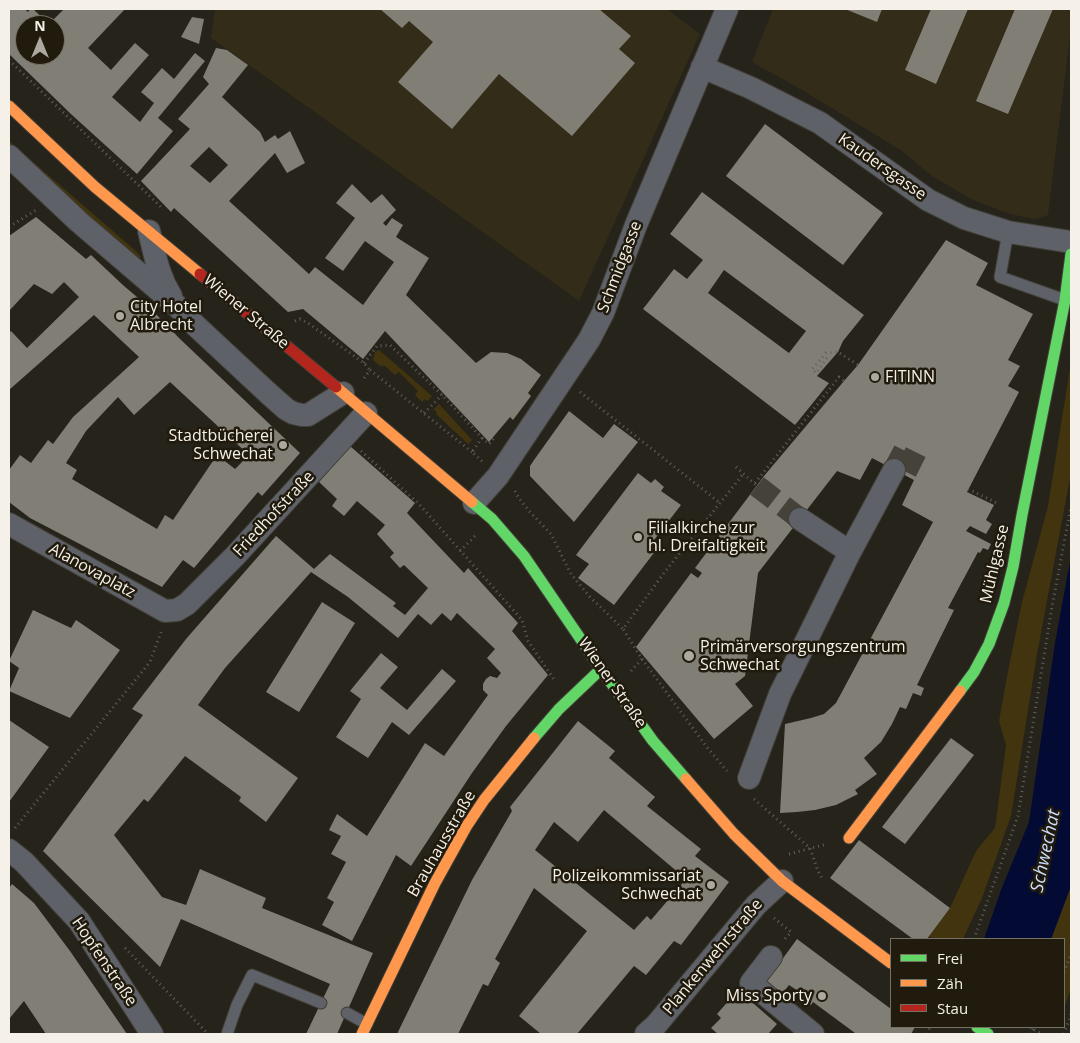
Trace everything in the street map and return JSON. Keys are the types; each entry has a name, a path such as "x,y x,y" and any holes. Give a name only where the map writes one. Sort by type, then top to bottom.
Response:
{"main road":[{"name":"Wiener Straße","path":"9,106 95,187 492,519 524,556 653,741 734,834 782,882 890,962"},
{"name":"Mühlgasse","path":"849,838 974,672 989,644 1004,603 1011,576 1064,300 1071,254"},
{"name":"Brauhausstraße","path":"362,1034 435,883 484,800 558,709 601,669"}],"street":[{"name":"Schmidgasse","path":"474,503 498,476 589,340 603,313 636,224 727,9"},
{"name":"Kaudersgasse","path":"702,67 751,88 820,123 928,200 964,218 1008,232 1071,242"},
{"path":"9,156 78,222 176,305 194,325 286,408 302,416 353,402"},
{"path":"149,231 157,268 176,305"},
{"name":"Friedhofstraße","path":"177,610 187,604 235,556 344,438 353,402"},
{"path":"743,782 780,694 850,552 894,470"},
{"path":"800,519 850,552"},
{"name":"Alanovaplatz","path":"9,524 165,611 177,610"},
{"name":"Hopfenstraße","path":"9,850 24,862 79,922 152,1034"},
{"name":"Plankenwehrstraße","path":"646,1034 656,1025 756,905 782,882"},
{"path":"771,957 751,983 813,1034"}],"lane":[{"path":"1008,232 1000,277 1064,300"},
{"path":"227,1034 237,1005 252,975 321,1003"},
{"path":"347,1013 367,1024"}],"path":[{"path":"9,60 166,211"},
{"path":"9,226 34,211"},
{"path":"292,322 300,319 308,323 364,363 370,370 472,452"},
{"path":"827,358 816,372 812,369 826,353 838,352 858,365"},
{"path":"353,402 370,370"},
{"path":"736,467 756,484 839,377 844,381"},
{"path":"574,386 720,503"},
{"path":"424,412 442,395"},
{"path":"482,438 489,444 500,431"},
{"path":"344,438 418,503 522,620 528,641 556,682 570,698"},
{"path":"744,474 664,573 623,629 642,659 706,746 810,848 818,871 824,881"},
{"path":"968,488 1022,515"},
{"path":"974,938 1018,816 1052,607 1071,506"},
{"path":"615,688 642,659"},
{"path":"1065,969 1071,954"},
{"path":"1064,1034 1071,1014"}],"shaded area":[{"path":"215,9 667,9 700,34 579,301 211,38"},
{"path":"773,9 1071,9 1071,27 1048,215 1035,219 1010,214 973,200 932,176 902,151 752,62"},
{"path":"9,141 141,257 136,261 9,148"},
{"path":"379,350 432,396 428,401 425,399 422,402 415,395 418,391 399,372 395,375 385,366 380,366 373,360 375,352"},
{"path":"1071,362 1071,473 1037,654 1011,816 982,898 963,938 931,938 929,936 950,908 976,851 995,828 1006,745 999,721 1022,602 1048,506"},
{"path":"439,404 472,440 468,444 436,414 437,412 432,411"},
{"path":"1071,886 1071,989 1065,1005 1065,938 1051,938"}],"water":[{"name":"Schwechat","path":"1071,556 1071,886 1051,938 984,938 1001,890 1029,822 1055,643"}],"pier":[{"path":"938,1028 1011,1028 1008,1034 935,1034"}],"building":[{"path":"9,9 25,9 28,12 30,9 33,9 39,15 15,15 15,60 9,54"},
{"path":"64,9 125,9 88,48 111,70 135,43 149,55 112,97 140,122 154,103 141,92 162,68 174,79 195,53 205,61 158,118 173,131 137,174 20,65 65,65 65,15 58,15"},
{"path":"380,9 599,9 631,36 619,49 635,63 572,136 499,74 452,129 398,82 433,42 409,21 402,28"},
{"path":"845,9 882,9 877,22"},
{"path":"931,9 968,9 936,84 905,70"},
{"path":"1015,9 1053,9 1008,114 976,101"},
{"path":"192,17 204,19 199,44 181,37"},
{"path":"216,48 227,50 248,65 222,97 260,132 265,142 275,135 278,139 290,131 305,163 287,173 275,153 229,201 309,274 315,267 363,305 394,262 365,241 343,271 325,258 355,218 336,203 352,184 371,203 382,194 396,210 383,223 386,226 392,218 403,225 396,237 429,258 406,295 476,363 491,352 507,353 521,359 541,375 528,393 531,396 513,420 510,417 489,442 385,331 363,359 303,309 288,312 174,208 171,212 141,181 190,129 178,119 209,84 203,77","holes":["209,147 228,165 210,183 190,166"]},
{"path":"765,124 883,213 843,265 726,176"},
{"path":"702,192 864,315 843,341 838,352 817,376 829,383 795,425 643,309 674,269 687,279 703,260 670,234","holes":["724,270 806,331 789,353 708,293"]},
{"path":"36,217 86,259 91,255 150,308 300,453 262,496 258,492 194,568 183,560 162,587 30,518 9,502 9,470 20,455 31,463 48,440 53,444 73,417 139,357 94,315 9,390 9,333 11,331 27,348 79,297 64,282 52,294 34,284 9,311 9,236","holes":["170,382 249,455 235,469 217,455 173,520 165,515 157,529 72,479 77,470 66,463 86,431 118,397 134,415"]},
{"path":"946,240 988,263 976,285 1033,314 1008,360 1020,366 1008,386 1019,392 967,492 994,505 986,520 992,524 986,534 970,526 966,531 991,544 988,550 983,548 980,553 978,552 948,608 954,610 917,685 924,688 921,696 913,693 906,709 900,707 881,742 864,758 877,774 855,790 858,794 836,805 815,810 780,813 785,724 824,714 836,703 933,522 902,505 914,480 872,458 860,480 837,471 758,573 745,676 735,684 753,706 714,739 636,647 691,573 698,578 702,573 695,568 764,476 858,365"},
{"path":"569,411 603,438 614,424 638,442 574,522 530,476 530,466"},
{"path":"350,446 415,503 407,513 464,573 468,568 518,623 512,631 548,675 506,726 472,773 411,866 396,855 352,941 322,925 334,902 327,898 346,862 331,854 341,836 329,830 337,814 367,836 425,743 444,756 488,695 483,690 483,684 486,679 490,676 497,678 501,673 487,658 495,649 457,613 451,621 442,613 431,625 418,614 398,638 348,597 311,572 225,668 198,705 298,778 266,822 239,801 241,797 185,756 148,802 144,799 114,835 162,897 186,905 200,869 266,898 262,908 373,953 337,1034 306,1034 330,984 181,919 160,967 43,851 143,715 132,709 186,639 276,536 314,569 330,554 396,603 393,606 405,615 428,588 404,565 400,568 390,557 394,553 377,534 385,525 357,501 344,516 332,506 337,499 319,482"},
{"name":"Filialkirche zur hl. Dreifaltigkeit","path":"638,473 651,483 655,479 664,487 661,491 681,505 654,540 660,545 614,605 578,578 589,564 576,555"},
{"path":"322,602 355,623 299,712 266,692"},
{"path":"33,610 71,628 76,620 120,650 70,718 9,691 19,668 9,661"},
{"path":"381,653 398,667 380,688 407,710 442,669 456,681 409,735 392,722 368,758 336,737 361,699 350,691"},
{"path":"9,720 49,747 9,802"},
{"path":"578,721 615,751 609,758 655,797 647,806 701,849 695,856 729,882 681,945 674,941 646,975 634,966 577,1034 541,1034 519,1016 587,931 534,888 495,959 500,963 488,986 483,984 458,1034 397,1034 472,880 512,811 510,807","holes":["604,810 686,879 651,920 647,916 634,930 535,850 554,822 578,842"]},
{"path":"951,738 974,755 905,844 882,827"},
{"path":"859,840 950,908 928,938 912,938 830,878"},
{"path":"12,884 34,903 70,951 127,1034 46,1034 24,1001 9,1019 9,888"},
{"path":"797,939 890,1008 890,1028 914,1028 911,1034 854,1034 813,1002 811,1005 796,994 798,991 789,985 781,995 765,983"},
{"path":"738,990 777,1024 768,1034 718,1034 711,1028 721,1018 717,1014"}],"tunnel":[{"path":"894,470 906,447"},
{"path":"901,457 921,467"},
{"path":"757,486 800,519"}],"traffic: fast":[{"path":"960,691 974,672 989,644 1004,603 1013,567 1065,300 1071,254"},
{"path":"472,502 492,519 524,556 653,741 686,779"},
{"path":"534,738 559,709 601,669"},
{"path":"979,1028 988,1034"}],"traffic: slow":[{"path":"9,106 95,187 200,274"},
{"path":"336,387 472,502"},
{"path":"849,838 960,691"},
{"path":"362,1034 435,883 466,827 484,800 534,738"},
{"path":"686,779 734,834 782,881 890,962"}],"traffic: jam":[{"path":"200,274 336,387"}],"place":[{"name":"City Hotel Albrecht","path":"120,316"},
{"name":"FITINN","path":"875,377"},
{"name":"Stadtbücherei Schwechat","path":"283,445"},
{"name":"Filialkirche zur hl. Dreifaltigkeit","path":"638,537"},
{"name":"Primärversorgungszentrum Schwechat","path":"689,656"},
{"name":"Polizeikommissariat Schwechat","path":"711,885"},
{"name":"Miss Sporty","path":"822,996"}]}
